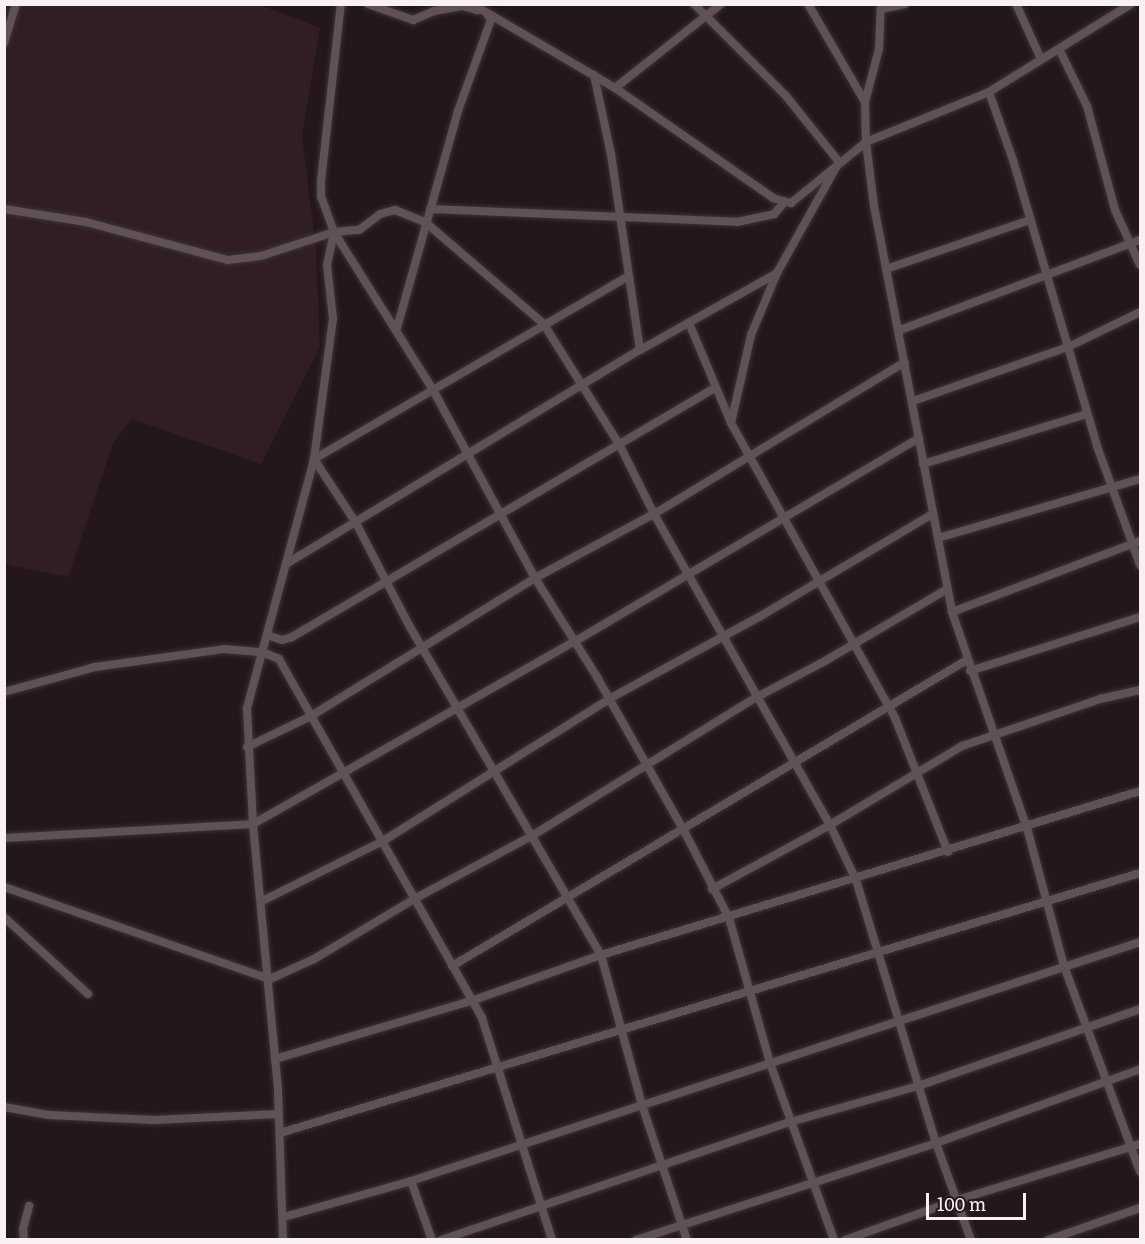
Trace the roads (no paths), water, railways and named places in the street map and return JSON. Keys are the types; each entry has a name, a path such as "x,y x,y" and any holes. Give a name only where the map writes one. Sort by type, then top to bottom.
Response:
{"street":[{"path":"4,43 16,4"},
{"path":"341,4 321,189 334,232 397,328 433,390 535,578 609,699 682,827 729,918 790,1122 834,1239"},
{"path":"368,4 413,20 434,10 462,6 492,17"},
{"path":"472,4 615,88 784,203"},
{"path":"694,4 786,96 839,162"},
{"path":"615,88 721,4"},
{"path":"808,4 865,102"},
{"path":"904,4 881,7 879,49 865,102 866,142 886,269 913,401 931,515 938,537 952,612 970,671 995,734 1027,828 1064,966 1136,1145 1140,1171"},
{"path":"1016,4 1041,59"},
{"path":"430,209 620,219 748,221 774,214 784,203 801,197 839,162 866,142 989,93 1131,4"},
{"path":"397,328 425,222 492,17"},
{"path":"1059,48 1087,106 1129,246 1140,265"},
{"path":"594,75 620,219 627,277 640,350"},
{"path":"989,93 1111,488 1137,542 1140,565"},
{"path":"731,423 748,345 777,273 839,162"},
{"path":"4,209 86,222 228,260 261,256 334,232 358,230 380,214 394,210 425,222 543,323 585,384 619,444 687,574 830,825 856,880 936,1143 971,1239"},
{"path":"886,269 1030,220"},
{"path":"283,1239 280,1133 270,979 253,824 247,708 314,459 333,318 327,266 334,232"},
{"path":"900,330 1140,240"},
{"path":"286,564 640,350 777,273"},
{"path":"314,459 543,323 627,277"},
{"path":"913,401 1068,347 1140,312"},
{"path":"689,323 731,423 785,516 816,582 889,706 918,771 948,852"},
{"path":"248,747 311,716 535,578 654,514 750,453 905,362"},
{"path":"267,635 282,640 292,638 386,581 503,516 715,388"},
{"path":"923,464 1088,414"},
{"path":"4,838 253,824 345,775 457,706 574,642 919,438"},
{"path":"314,459 356,523 422,647 530,837 601,955 624,1030 642,1105 687,1239"},
{"path":"938,537 1140,479"},
{"path":"262,902 383,841 609,699 724,636 931,515"},
{"path":"952,612 1137,542"},
{"path":"4,887 270,979 325,954 416,898 530,837 757,697 947,588"},
{"path":"970,671 1140,617"},
{"path":"4,692 95,668 224,650 262,652 282,662 452,966 474,1000 552,1239"},
{"path":"452,966 682,827 967,660"},
{"path":"712,889 830,825 962,746 1140,690"},
{"path":"275,1059 474,1000 601,955 1027,828 1140,791"},
{"path":"280,1133 752,993 877,951 1140,873"},
{"path":"4,916 88,994"},
{"path":"284,1217 411,1181 1140,942"},
{"path":"441,1239 543,1208 790,1122 918,1086 1088,1025 1140,1009"},
{"path":"636,1239 936,1143 1140,1069"},
{"path":"4,1107 49,1115 154,1120 279,1114"},
{"path":"845,1239 957,1200 1136,1145"},
{"path":"411,1181 432,1239"},
{"path":"24,1239 23,1229 30,1206"},
{"path":"1048,1239 1140,1208"}]}
